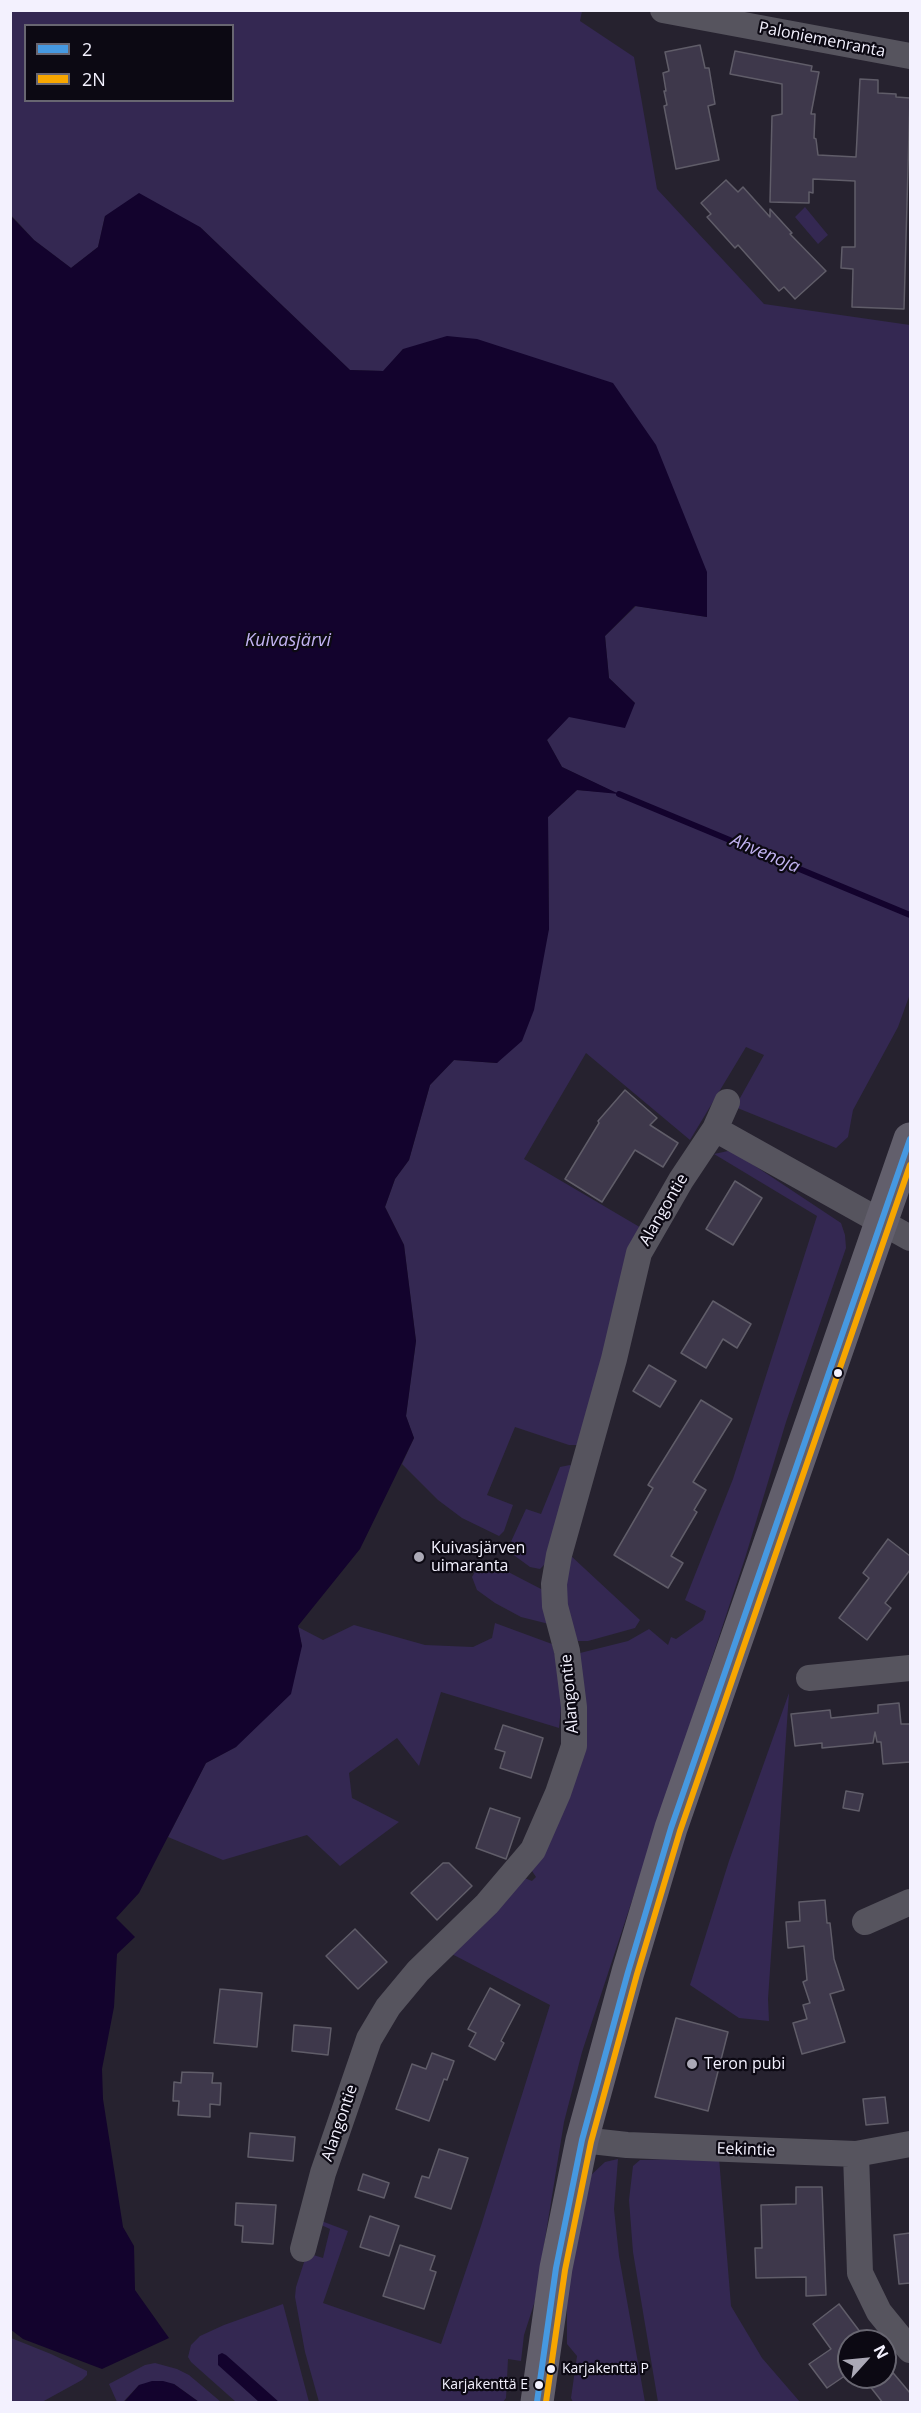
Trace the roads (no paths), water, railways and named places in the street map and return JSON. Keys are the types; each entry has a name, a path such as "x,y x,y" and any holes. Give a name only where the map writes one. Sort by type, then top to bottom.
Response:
{"main road":[{"path":"537,2403 556,2268 582,2140 671,1828 910,1139"}],"street":[{"name":"Paloniemenranta","path":"663,10 910,56"},
{"name":"Alangontie","path":"303,2249 323,2173 369,2039 388,2007 418,1971 488,1904 533,1850 558,1793 574,1746 574,1707 567,1651 555,1606 554,1584 559,1555 614,1359 639,1253 681,1180 715,1129 727,1102"},
{"path":"715,1129 882,1220 910,1238"},
{"path":"809,1678 910,1668"},
{"path":"865,1922 910,1902"},
{"name":"Eekintie","path":"582,2140 627,2145 856,2154 910,2144"},
{"path":"856,2154 860,2273 879,2312 910,2350"}],"water":[{"name":"Kuivasjärvi","path":"139,193 200,227 350,370 383,371 403,349 447,336 477,339 613,383 656,445 707,572 707,617 635,606 605,636 609,678 635,703 625,728 569,717 547,740 562,767 619,794 577,790 548,817 549,929 534,1010 522,1041 497,1063 454,1060 430,1085 409,1160 395,1179 385,1207 404,1245 416,1341 406,1416 414,1438 360,1549 298,1626 302,1646 291,1694 236,1747 206,1763 139,1893 116,1918 135,1937 117,1954 114,2007 102,2069 103,2099 123,2227 134,2246 135,2290 169,2338 102,2369 23,2339 10,2329 10,215 34,240 71,268 98,247 105,216"},
{"path":"222,2353 279,2402 259,2402 218,2365 218,2355"},
{"path":"152,2381 174,2384 199,2402 124,2402 139,2385"}],"waterway":[{"name":"Ahvenoja","path":"619,794 910,915"}],"place":[{"name":"Kuivasjärven uimaranta","path":"419,1557"},
{"name":"Teron pubi","path":"692,2064"},
{"name":"Karjakenttä P","path":"551,2369"},
{"name":"Karjakenttä E","path":"539,2385"}]}
